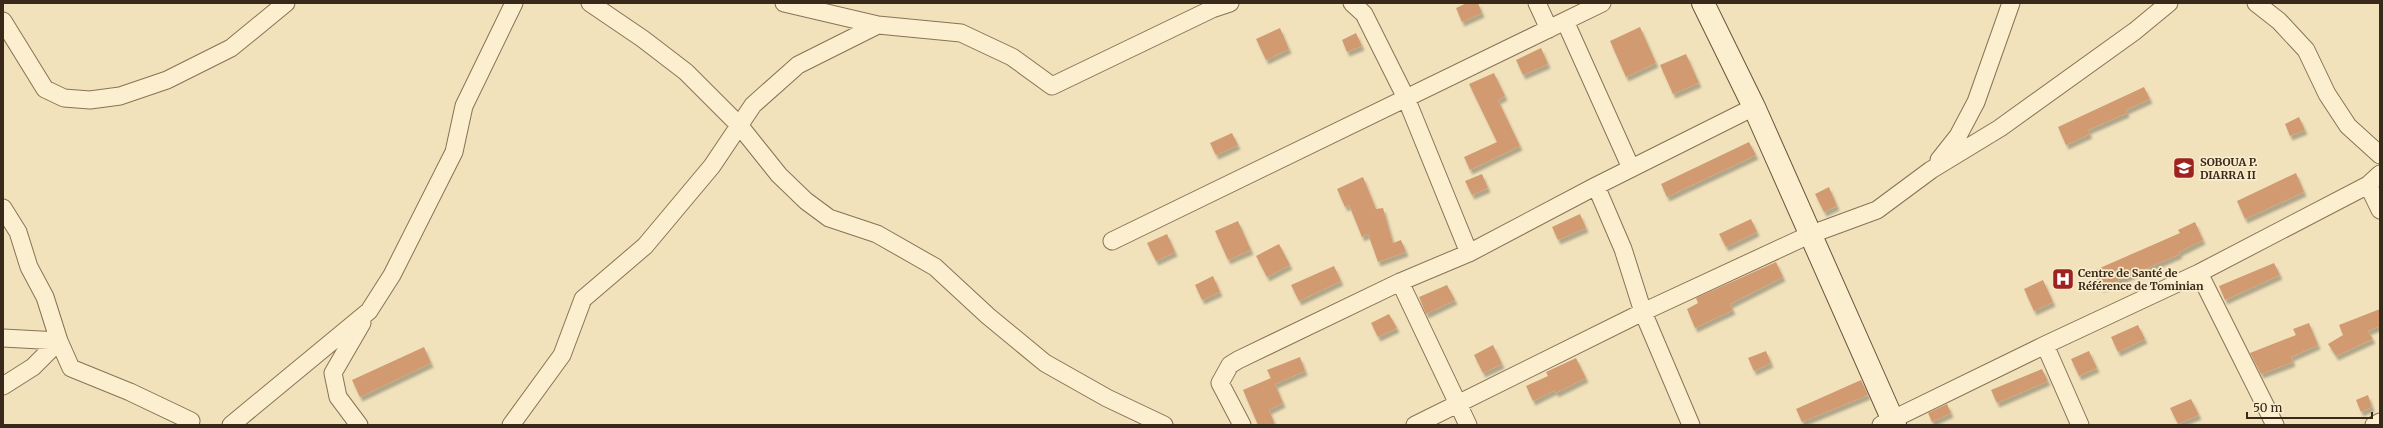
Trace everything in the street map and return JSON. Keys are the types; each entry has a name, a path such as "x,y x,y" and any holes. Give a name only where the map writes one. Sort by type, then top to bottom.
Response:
{"street":[{"path":"3,21 45,89 64,98 90,100 120,96 167,80 231,48 266,17 279,3"},
{"path":"266,17 286,3"},
{"path":"359,425 338,397 332,372 368,311 392,275 454,152 464,106 514,3"},
{"path":"590,3 644,38 686,72 739,125 778,175 806,201 829,218 877,234 935,267 988,316 1045,363 1107,398 1164,425"},
{"path":"784,3 878,25 961,33 1012,57 1052,86 1210,6 1230,3"},
{"path":"1352,3 1364,14 1406,98 1469,253"},
{"path":"1537,3 1549,29"},
{"path":"1112,241 1602,3"},
{"path":"1703,3 1754,106 1889,423 2045,345 2199,273 2374,179 2380,210"},
{"path":"1931,170 1958,136 1976,102 2011,3"},
{"path":"1415,425 1643,312 1810,235 1877,210 1931,170 2000,128 2135,31 2169,3"},
{"path":"2256,3 2279,21 2306,50 2327,94 2348,126 2380,155"},
{"path":"2276,3 2279,21"},
{"path":"1565,21 1631,168"},
{"path":"511,425 562,355 583,299 645,246 712,166 753,105 798,65 878,25"},
{"path":"1242,425 1220,383 1230,365 1400,282 1469,253 1596,186 1754,106"},
{"path":"1596,186 1623,249 1643,312 1690,425"},
{"path":"3,208 18,232 29,268 45,297 59,341 71,368 130,392 189,424"},
{"path":"2199,273 2275,425"},
{"path":"1400,282 1468,425"},
{"path":"231,425 368,311"},
{"path":"3,338 59,341"},
{"path":"3,386 33,367 59,341"},
{"path":"2045,345 2080,425"},
{"path":"2374,425 2380,422"}],"building":[{"path":"1467,3 1478,3 1482,13 1462,22 1456,8"},
{"path":"1640,27 1656,63 1626,77 1610,41"},
{"path":"1280,28 1289,49 1266,60 1256,39"},
{"path":"1356,33 1362,46 1347,52 1342,40"},
{"path":"1541,48 1548,64 1523,75 1516,60"},
{"path":"1686,54 1699,83 1673,94 1660,65"},
{"path":"1494,73 1505,96 1498,100 1520,146 1470,170 1464,157 1497,142 1469,84"},
{"path":"2144,87 2150,99 2126,110 2127,113 2088,130 2090,134 2066,145 2058,127"},
{"path":"2299,117 2305,130 2290,136 2285,124"},
{"path":"1232,133 1238,145 1216,155 1210,143"},
{"path":"1749,142 1756,155 1667,197 1661,184"},
{"path":"2296,173 2304,192 2245,219 2237,201"},
{"path":"1482,174 1488,188 1472,195 1465,181"},
{"path":"1363,177 1376,209 1383,208 1393,243 1401,240 1406,252 1378,262 1368,234 1362,237 1349,205 1345,207 1337,189"},
{"path":"1829,187 1837,206 1824,212 1815,194"},
{"path":"1580,214 1586,228 1558,240 1552,227"},
{"path":"1751,219 1757,232 1726,247 1719,234"},
{"path":"1238,221 1251,250 1228,260 1215,231"},
{"path":"2195,222 2203,240 2179,252 2180,254 2101,288 2093,271 2180,233 2178,230"},
{"path":"1167,234 1175,252 1156,261 1147,243"},
{"path":"1279,244 1290,265 1267,277 1256,256"},
{"path":"1776,262 1783,277 1730,304 1733,310 1695,328 1687,309 1698,303 1696,298"},
{"path":"2274,263 2280,275 2225,300 2219,286"},
{"path":"1334,266 1341,281 1299,301 1291,285"},
{"path":"1213,276 1220,292 1202,300 1195,285"},
{"path":"2043,280 2053,302 2034,311 2024,289"},
{"path":"1447,285 1455,300 1426,314 1419,297"},
{"path":"2380,309 2380,326 2368,331 2373,339 2336,356 2328,344 2343,335 2339,325"},
{"path":"1389,314 1397,328 1378,337 1371,323"},
{"path":"2309,323 2318,345 2291,357 2293,362 2261,374 2250,353 2296,335 2293,329"},
{"path":"2138,325 2145,339 2118,352 2111,337"},
{"path":"1493,345 1502,364 1483,373 1474,355"},
{"path":"424,347 431,363 360,397 352,380"},
{"path":"1766,351 1771,363 1754,371 1748,358"},
{"path":"2089,351 2097,368 2079,376 2071,359"},
{"path":"1300,357 1305,371 1275,384 1283,403 1269,410 1275,425 1258,425 1243,390 1271,378 1267,370"},
{"path":"1576,358 1586,378 1556,393 1555,390 1533,401 1526,386 1548,376 1546,372"},
{"path":"2042,369 2048,381 1997,403 1991,390"},
{"path":"1861,380 1868,395 1802,422 1796,409"},
{"path":"2368,395 2372,407 2361,412 2356,400"},
{"path":"2191,399 2199,415 2178,424 2170,408"},
{"path":"1947,404 1951,413 1932,422 1928,413"}],"place":[{"name":"SOBOUA P. DIARRA II","path":"2184,168"},
{"name":"Centre de Santé de Référence de Tominian","path":"2063,279"}]}
